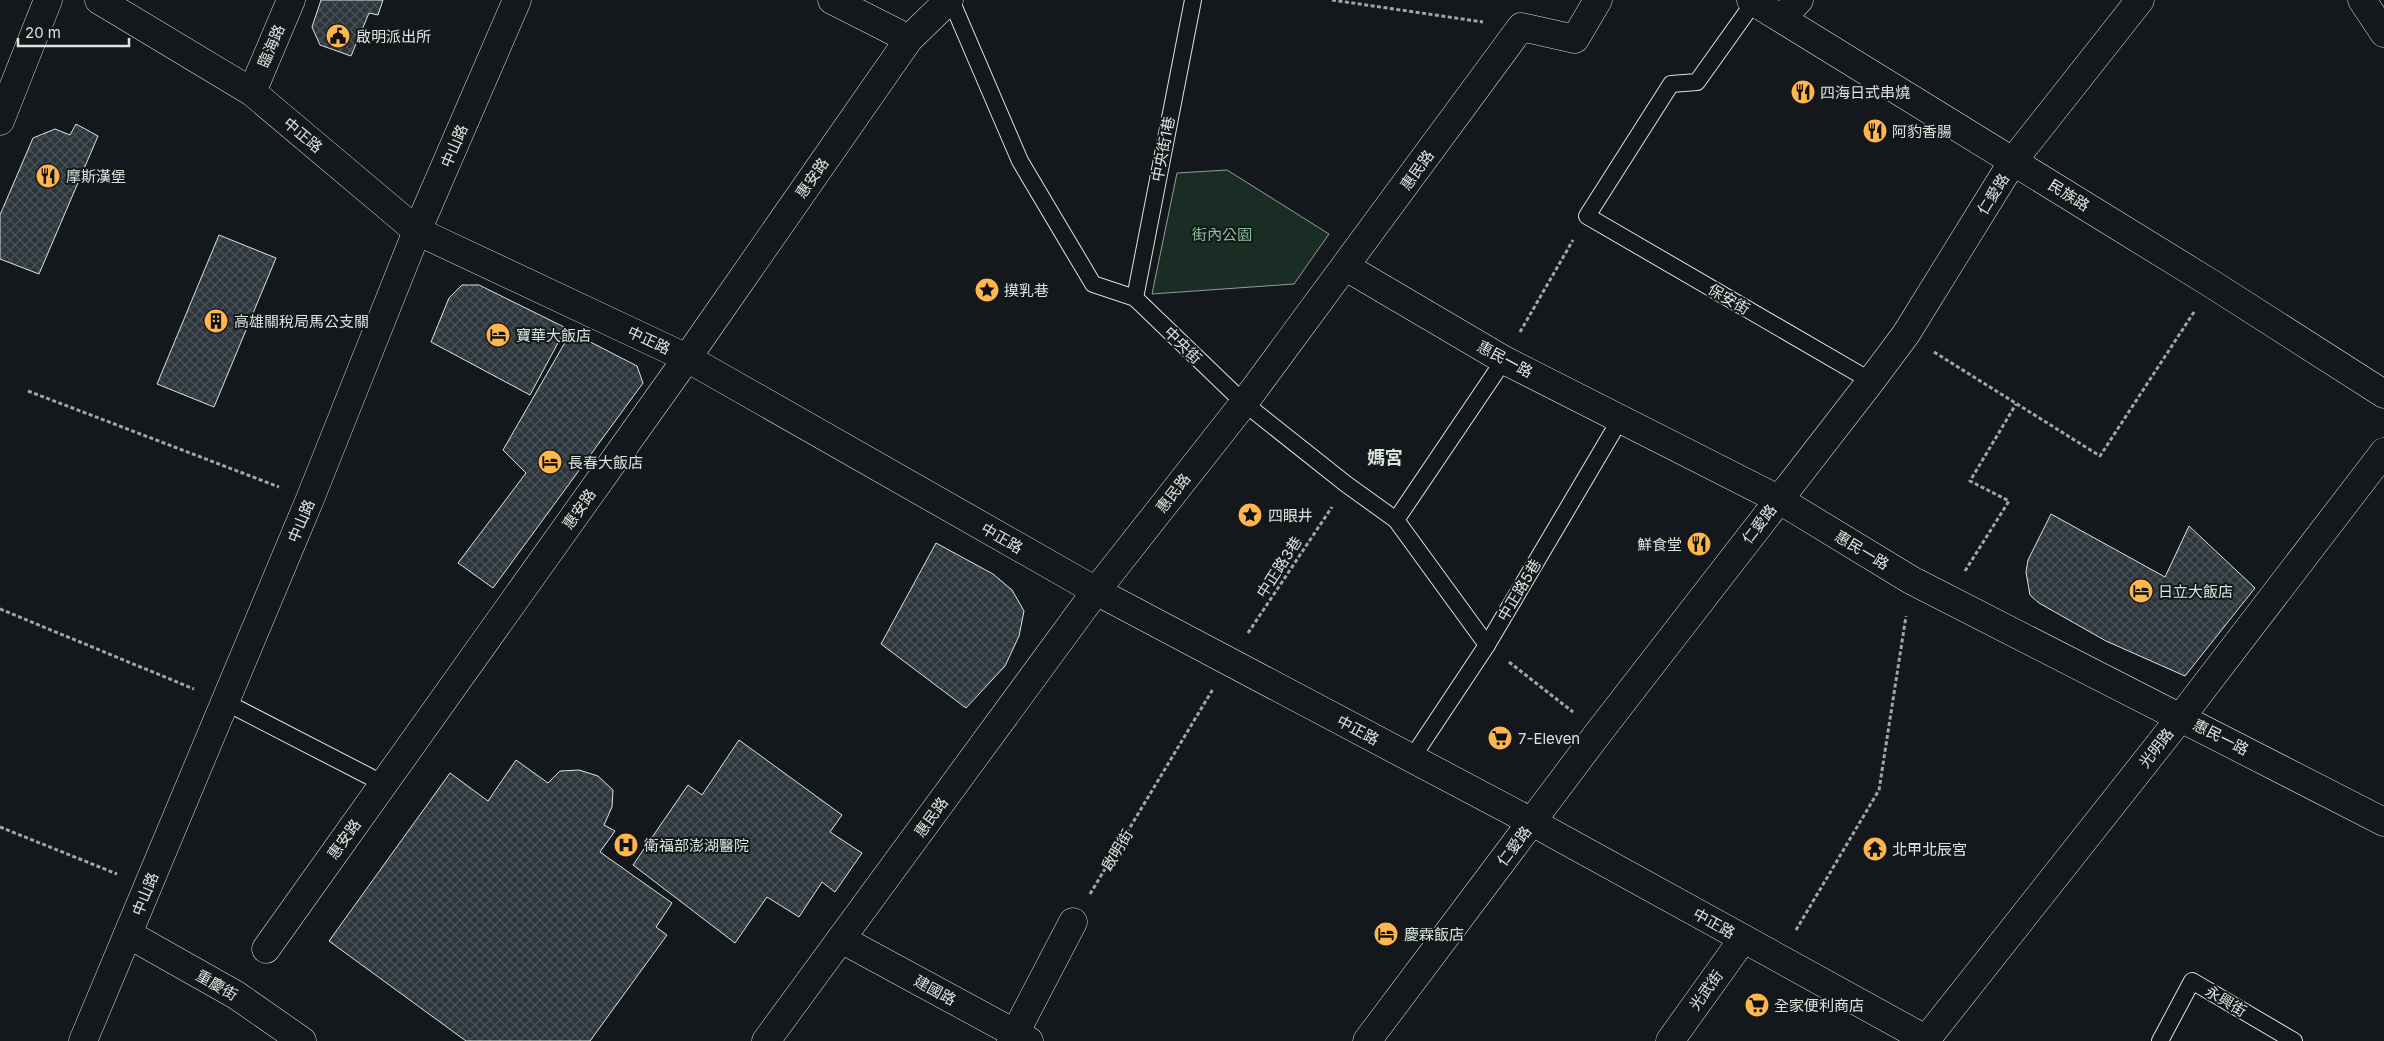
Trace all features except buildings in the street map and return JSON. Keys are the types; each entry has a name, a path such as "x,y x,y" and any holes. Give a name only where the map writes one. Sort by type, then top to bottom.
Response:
{"street":[{"path":"0,121 48,0"},
{"name":"中正路","path":"99,0 252,92 417,231 687,358 1096,591 1532,822 1927,1040"},
{"name":"臨海路","path":"252,92 290,0"},
{"name":"中山路","path":"83,1041 310,499 417,231 517,0"},
{"path":"832,0 909,39"},
{"name":"惠安路","path":"266,949 687,358 909,39 950,0"},
{"path":"1521,27 1576,40 1598,0"},
{"name":"仁愛路","path":"1368,1041 1599,732 1906,334 2013,161 2140,0"},
{"path":"2362,0 2384,33"},
{"name":"民族路","path":"1752,1 1791,9 2013,161 2212,284 2384,394"},
{"name":"惠民路","path":"766,1041 1096,591 1244,403 1346,268 1521,27"},
{"name":"惠民一路","path":"1346,268 1504,360 1778,499 1911,580 2384,822"},
{"name":"光明路","path":"1927,1040 2181,717 2384,452"},
{"path":"1018,1039 1073,922"},
{"name":"重慶街","path":"128,934 236,995 302,1041"},
{"name":"建國路","path":"841,939 1018,1039"},
{"name":"光武街","path":"1670,1041 1743,939"}],"lane":[{"name":"中央街","path":"950,0 1020,161 1093,284 1135,298 1244,403 1346,484 1396,520 1487,645"},
{"name":"中央街1巷","path":"1135,298 1193,0"},
{"path":"1587,216 1671,84 1697,82 1752,1"},
{"name":"保安街","path":"1587,216 1871,381"},
{"path":"1396,520 1504,360"},
{"name":"中正路5巷","path":"1412,758 1487,645 1621,418"},
{"path":"225,702 384,784"},
{"name":"永興街","path":"2160,1041 2192,981 2294,1041"}],"path":[{"path":"1332,0 1521,27"},
{"path":"1504,360 1587,216"},
{"path":"1906,334 2100,456 2212,284"},
{"path":"28,391 310,499"},
{"path":"1948,599 2009,501 1970,481 2016,404"},
{"name":"中正路3巷","path":"1229,662 1346,484"},
{"path":"1778,959 1879,790 1911,580"},
{"path":"0,609 225,702"},
{"path":"1487,645 1599,732"},
{"name":"啟明街","path":"1073,922 1229,662"},
{"path":"0,827 148,886"}],"green space":[{"name":"街內公園","path":"1227,170 1329,234 1294,284 1152,294 1177,173"}],"place":[{"name":"啟明派出所","path":"338,36"},
{"name":"四海日式串燒","path":"1803,92"},
{"name":"阿豹香腸","path":"1875,131"},
{"name":"摩斯漢堡","path":"48,176"},
{"name":"摸乳巷","path":"987,290"},
{"name":"高雄關稅局馬公支關","path":"216,321"},
{"name":"寶華大飯店","path":"498,335"},
{"name":"長春大飯店","path":"550,462"},
{"name":"四眼井","path":"1250,515"},
{"name":"鮮食堂","path":"1699,544"},
{"name":"日立大飯店","path":"2141,591"},
{"name":"7-Eleven","path":"1500,738"},
{"name":"衛福部澎湖醫院","path":"626,845"},
{"name":"北甲北辰宮","path":"1875,849"},
{"name":"慶霖飯店","path":"1386,934"},
{"name":"全家便利商店","path":"1757,1005"}],"district":[{"name":"媽宮","path":"1385,457"}]}
